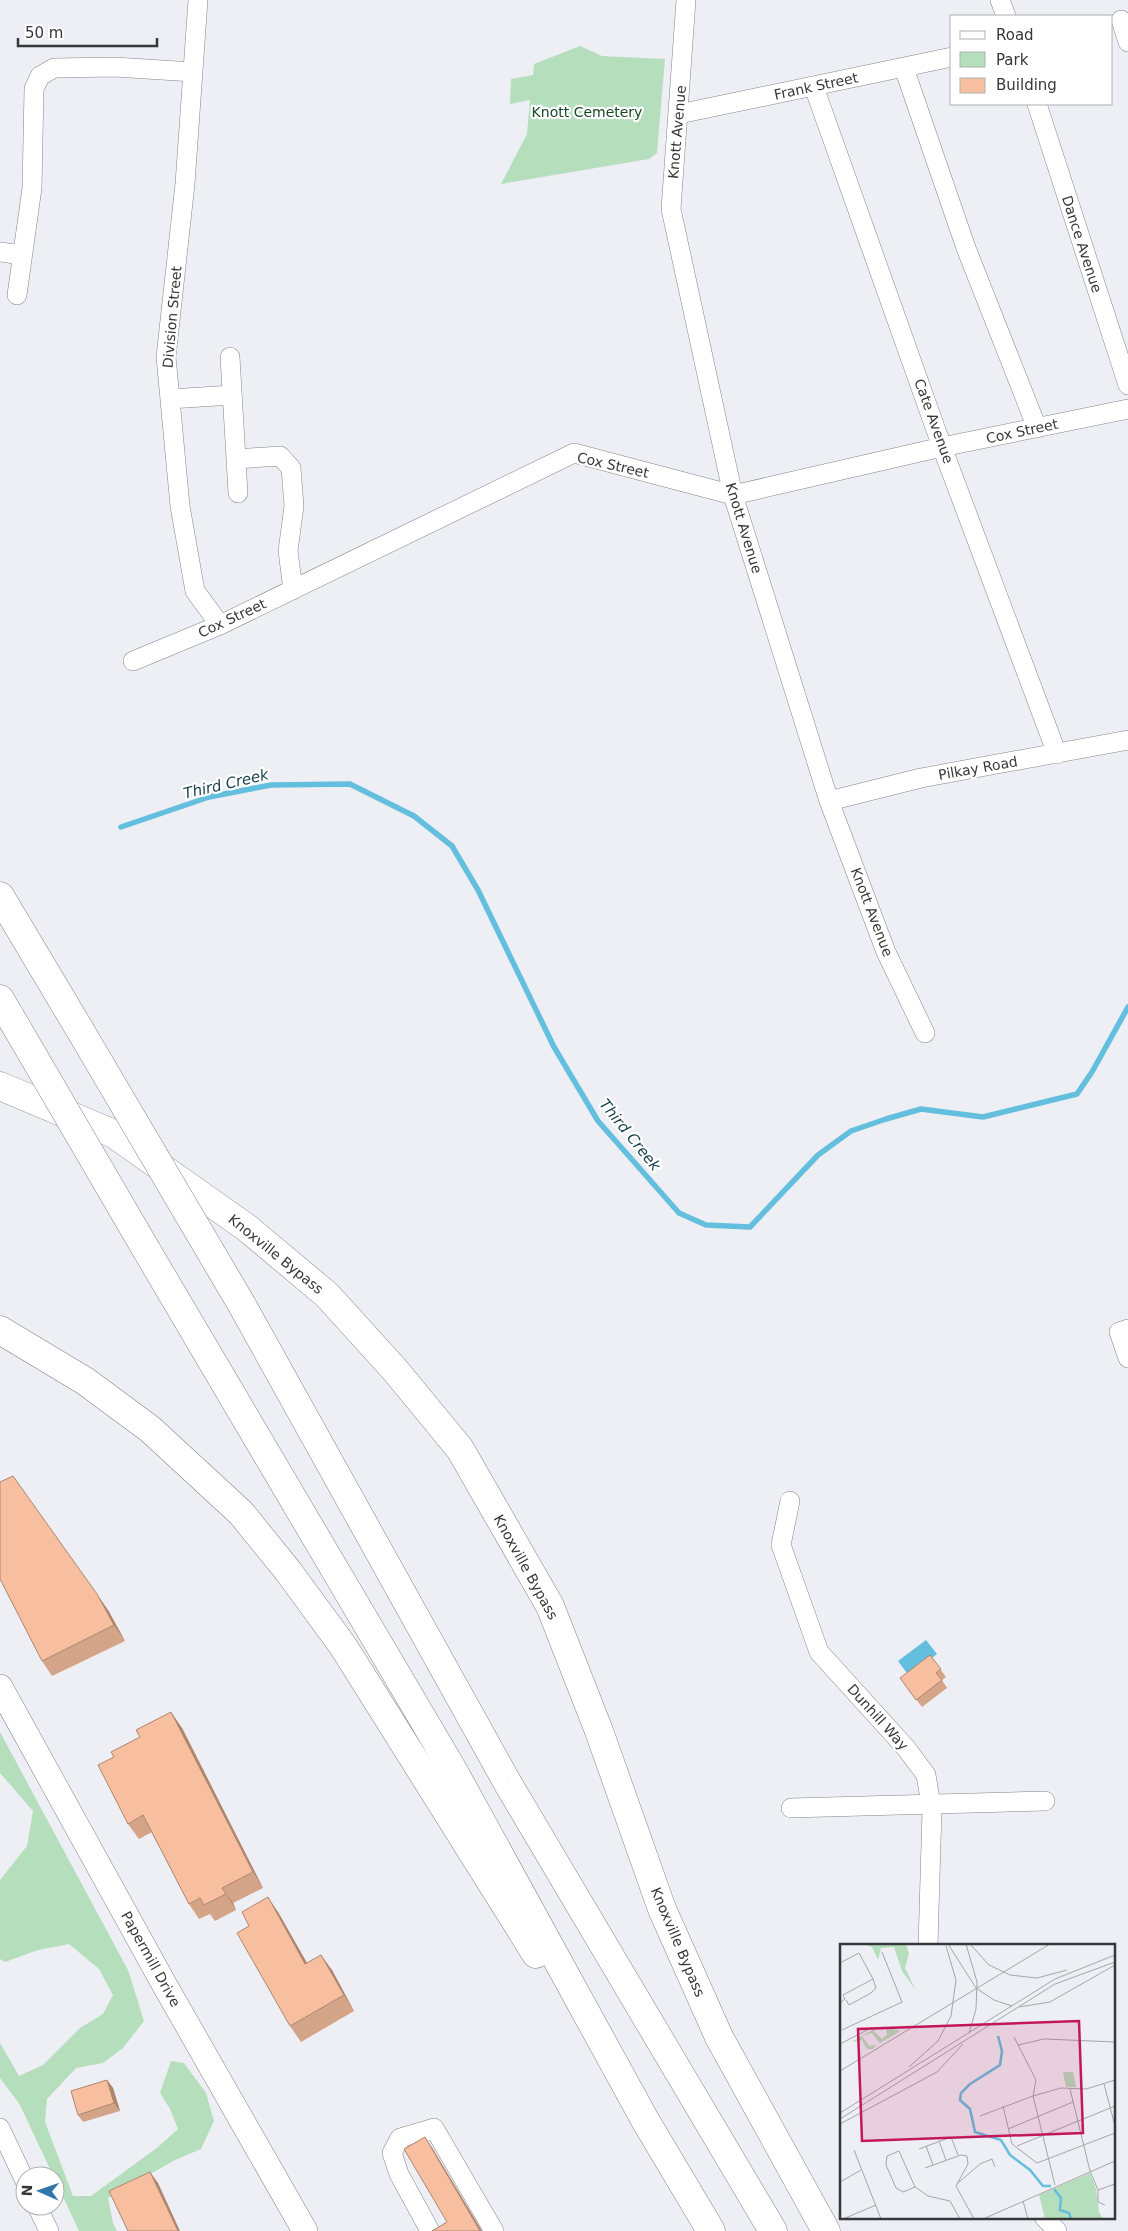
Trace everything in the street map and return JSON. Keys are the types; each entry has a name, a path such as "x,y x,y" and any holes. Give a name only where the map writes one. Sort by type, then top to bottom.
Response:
{"highway":[{"path":"0,896 242,1305 507,1782 773,2231"},
{"path":"5,1007 453,1770 645,2120 711,2231"},
{"name":"Knoxville Bypass","path":"0,1086 114,1134 246,1228 327,1295 395,1370 460,1449 550,1606 599,1732 662,1910 719,2037 826,2231"},
{"path":"0,1330 85,1380 150,1429 241,1513 288,1571 343,1646 516,1925 645,2120"}],"main road":[{"name":"Papermill Drive","path":"0,1687 164,1984 304,2231"}],"street":[{"name":"Division Street","path":"198,0 185,184 166,357 180,506 195,591 220,625"},
{"name":"Knott Avenue","path":"686,0 671,209 733,496 829,801 886,952 925,1033"},
{"path":"1000,0 1006,15"},
{"path":"1120,20 1128,42"},
{"name":"Frank Street","path":"679,114 950,57"},
{"path":"17,295 32,188 34,89 40,76 54,68 115,67 193,72"},
{"path":"904,68 966,248 1037,428"},
{"name":"Cate Avenue","path":"814,87 942,447 1057,754"},
{"name":"Dance Avenue","path":"1037,105 1128,385"},
{"path":"0,252 22,255"},
{"path":"230,357 238,493"},
{"path":"170,399 232,395"},
{"name":"Cox Street","path":"133,661 220,625 574,453 733,496 942,447 1128,409"},
{"path":"236,459 280,456 291,468 294,506 288,551 293,590"},
{"name":"Pilkay Road","path":"829,801 921,778 1128,740"},
{"path":"1128,1329 1119,1332 1128,1358"},
{"name":"Dunhill Way","path":"790,1501 781,1545 819,1652 906,1748 926,1775 931,1805 928,1944"},
{"path":"791,1808 1045,1801"},
{"path":"0,2128 18,2166"},
{"path":"430,2231 399,2174 392,2153 400,2138 434,2128 494,2231"},
{"path":"42,2216 49,2231"},
{"path":"1045,2218 1057,2231"}],"green space":[{"name":"Knott Cemetery","path":"580,46 602,56 665,59 657,153 649,159 501,184 527,134 530,100 510,104 511,79 533,75 534,64"},
{"path":"0,1732 128,1970 144,2021 123,2048 103,2063 76,2068 47,2099 45,2122 62,2166 49,2166 20,2105 0,2078 0,2043 19,2076 43,2065 80,2028 103,2014 113,1995 99,1969 69,1944 38,1950 5,1962 0,1959 0,1880 27,1846 33,1811 0,1773"},
{"path":"171,2061 184,2063 206,2093 214,2121 201,2149 175,2160 108,2198 113,2223 117,2231 79,2231 65,2201 65,2175 73,2196 91,2196 158,2147 178,2129 170,2109 160,2093"}],"water":[{"path":"926,1640 937,1654 909,1676 898,1661"}],"building":[{"path":"13,1476 97,1594 114,1625 42,1661 0,1579 0,1482"},
{"path":"930,1655 941,1669 936,1673 942,1680 916,1700 900,1678"},
{"path":"171,1712 253,1872 222,1888 226,1894 204,1905 200,1898 189,1904 143,1815 128,1824 98,1765 114,1757 111,1752 140,1737 136,1730"},
{"path":"268,1897 305,1964 321,1955 344,1995 290,2026 237,1933 249,1926 242,1912"},
{"path":"107,2080 114,2103 78,2115 71,2091"},
{"path":"425,2137 480,2231 432,2231 447,2222 404,2149"},
{"path":"150,2172 178,2231 128,2231 109,2191"}],"waterway":[{"name":"Third Creek","path":"121,827 209,797 271,785 350,784 414,816 452,846 478,890 554,1047 598,1121 679,1213 706,1225 750,1227 818,1155 851,1131 921,1109 983,1117 1077,1094 1092,1072 1128,1007"}]}
